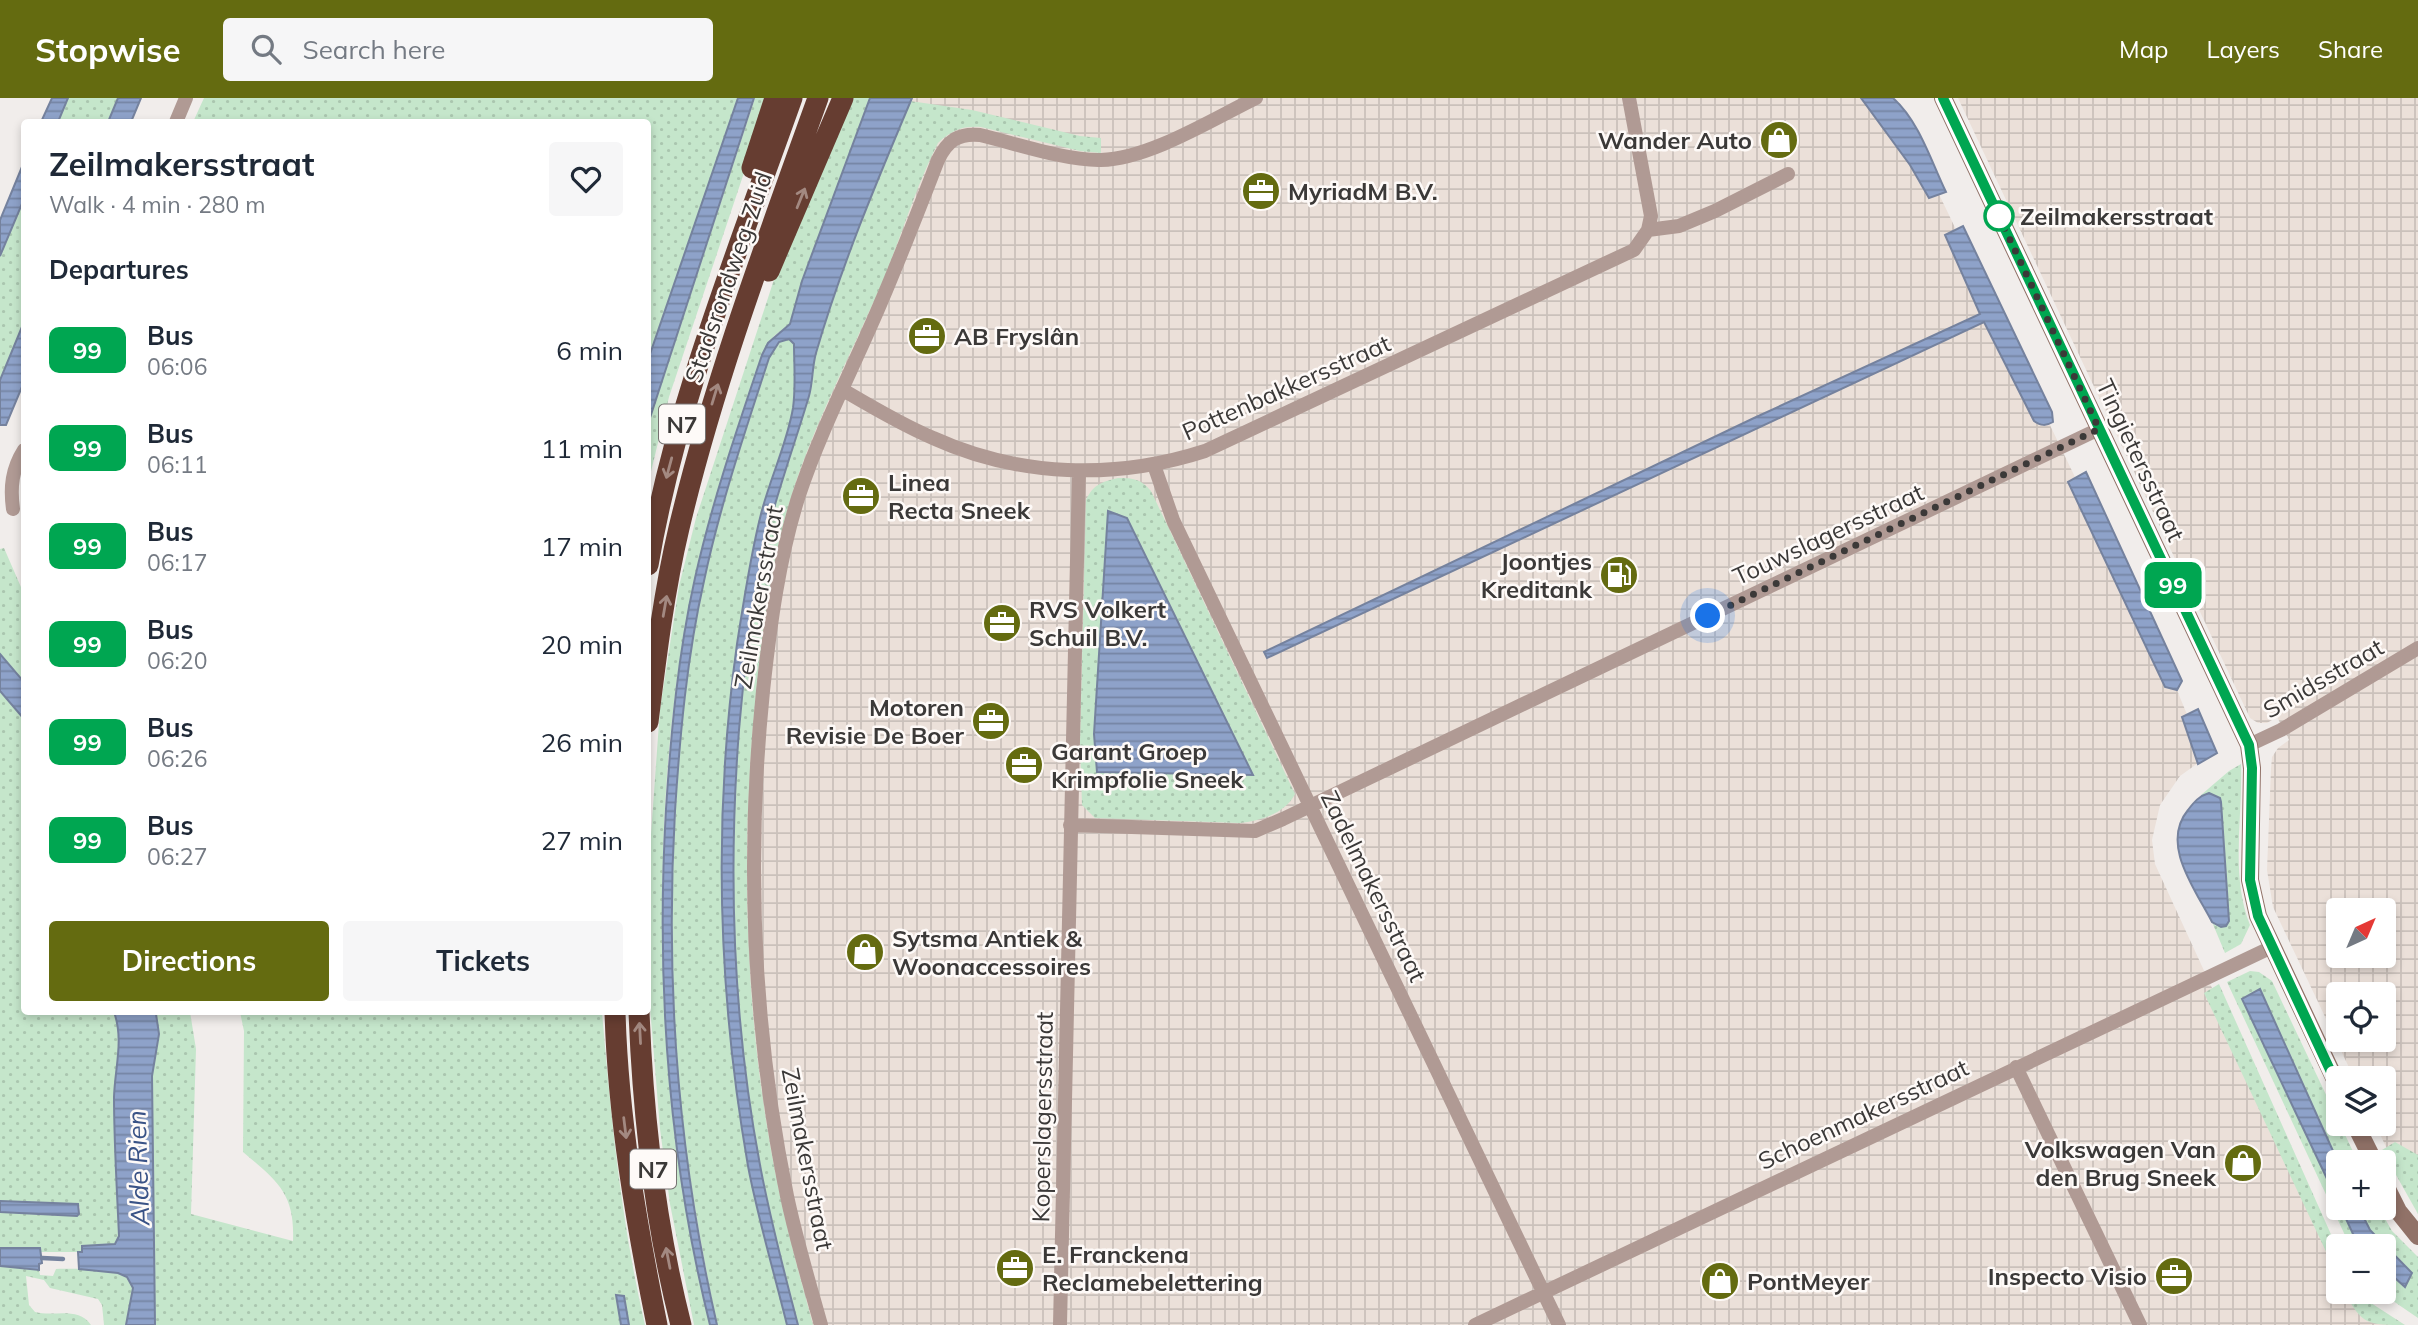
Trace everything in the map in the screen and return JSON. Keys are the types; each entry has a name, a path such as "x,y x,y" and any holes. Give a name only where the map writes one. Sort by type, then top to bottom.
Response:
{"highway":[{"name":"N7","path":"726,286 737,215 775,98"},
{"name":"Stadsrondweg-Zuid","path":"651,552 672,458 726,286 792,98"},
{"name":"Stadsrondweg-Zuid","path":"651,699 678,531 710,412 738,324 818,98"},
{"name":"N7","path":"738,324 773,266 844,98"},
{"name":"N7","path":"614,1015 627,1150 638,1227 657,1325"},
{"name":"N7","path":"639,1015 647,1131 661,1226 681,1325"}],"street":[{"path":"177,119 186,98"},
{"name":"Zeilmakersstraat","path":"821,1325 788,1199 771,1104 759,996 754,850 762,701 785,547 798,497 820,436 889,285 938,160 944,147 953,139 966,134 980,135 1079,158 1121,158 1143,152 1256,98"},
{"path":"1629,98 1648,194 1651,216 1648,230 1679,226 1716,211 1788,174"},
{"name":"Tingietersstraat","path":"1943,98 2249,745 2252,768 2250,880 2258,916 2329,1066"},
{"name":"Pottenbakkersstraat","path":"843,390 932,438 1020,466 1079,471 1154,465 1205,451 1247,433 1634,250 1648,230"},
{"name":"Touwslagersstraat","path":"1310,805 2099,429"},
{"path":"13,509 10,491 13,474 21,457"},
{"name":"Zadelmakersstraat","path":"1154,465 1173,520 1559,1325"},
{"name":"Koperslagersstraat","path":"1060,1325 1079,471"},
{"name":"Smidsstraat","path":"2249,745 2281,730 2418,648"},
{"path":"1070,825 1255,831 1310,805"},
{"name":"Schoenmakersstraat","path":"1475,1325 2272,947"},
{"path":"2016,1067 2140,1325"},
{"path":"2396,1207 2418,1236"}],"shaded area":[{"path":"890,98 1873,98 1936,188 2174,683 2205,758 2180,776 2160,805 2152,840 2155,864 2326,1236 2326,1304 2366,1304 2390,1325 793,1325 744,1109 738,679"},
{"path":"1958,98 2418,98 2418,1189 2396,1162 2396,1150 2388,1150 2381,1136 2396,1136 2396,1066 2348,1066 2342,1052 2396,1052 2396,982 2326,982 2326,1019 2273,907 2267,870 2272,757 2278,748 2289,740 2277,717 2267,723 2258,723 2250,718"}],"green space":[{"path":"68,98 118,98 109,119 59,119"},
{"path":"204,98 738,98 651,351 651,119 194,119"},
{"path":"755,98 769,98 669,397 651,472 651,415"},
{"path":"850,98 870,98 802,281 790,324 774,336 762,355 709,522 683,640 668,768 662,898 663,962 670,1090 677,1149 710,1325 694,1325 670,1204 660,1129 651,1015 651,834 660,709 679,586 696,518 783,252"},
{"path":"910,101 972,110 1080,136 1101,138 1101,153 1080,151 981,127 958,130 938,143 881,285 811,441 785,518 769,592 756,693 747,884 753,1011 769,1138 796,1263 813,1325 798,1325 760,1165 739,1018 733,867 739,716 747,641 762,551 780,484 809,398 815,355 847,259"},
{"path":"21,206 21,329 0,380 0,256"},
{"path":"784,339 789,339 794,344 793,407 761,514 737,644 724,774 722,905 730,1036 748,1166 787,1325 717,1325 688,1161 674,1037 671,924 678,778 689,664 710,553 769,358 774,347"},
{"path":"1118,478 1136,480 1151,491 1295,794 1291,801 1272,815 1240,823 1095,818 1082,805 1080,742 1086,500 1102,483","holes":["1109,511 1127,518 1253,775"]},
{"path":"4,548 21,587 21,678 0,654 0,549"},
{"path":"0,691 21,716 21,1015 115,1015 119,1043 114,1097 119,1236 115,1244 83,1246 82,1252 0,1248 0,1212 79,1214 80,1207 77,1204 0,1201"},
{"path":"2241,764 2240,886 2250,925 2241,944 2225,953 2212,922 2216,926 2201,795"},
{"path":"2250,971 2259,972 2272,981 2326,1095 2326,1136 2260,990 2242,1000 2326,1177 2326,1194 2227,982"},
{"path":"2219,984 2331,1234 2326,1234 2326,1252 2204,993"},
{"path":"156,1015 190,1015 196,1049 191,1214 293,1241 291,1211 282,1189 243,1152 244,1031 241,1015 602,1015 623,1208 645,1325 629,1325 624,1296 616,1295 621,1325 155,1325 152,1076 159,1034"},
{"path":"2326,1136 2346,1136 2352,1150 2333,1150"},
{"path":"2395,1142 2418,1155 2418,1214 2396,1175 2396,1150 2382,1150"},
{"path":"2338,1220 2347,1220 2353,1234 2344,1234"},
{"path":"2365,1220 2386,1220 2395,1234 2374,1234"},
{"path":"2396,1235 2418,1257 2418,1318 2396,1303 2396,1279 2405,1287 2412,1273 2396,1257"},
{"path":"0,1266 39,1270 40,1275 53,1276 56,1269 94,1269 122,1274 128,1278 133,1288 126,1325 104,1325 102,1305 98,1299 50,1288 44,1280 26,1276 29,1305 35,1312 73,1314 86,1319 91,1325 0,1325"},
{"path":"2352,1304 2373,1304 2405,1325 2374,1323 2356,1311"}],"water":[{"path":"52,98 68,98 59,119 42,119"},
{"path":"118,98 141,98 132,119 109,119"},
{"path":"738,98 754,98 651,415 651,351"},
{"path":"870,98 912,98 848,256 816,353 809,396 782,481 760,566 750,627 739,730 734,893 735,948 744,1057 764,1185 798,1325 787,1325 748,1166 730,1036 722,905 724,774 729,709 737,644 757,530 793,408 794,344 789,339 779,342 769,358 734,469 710,553 689,666 682,724 672,876 674,1005 684,1134 717,1325 710,1325 684,1197 668,1069 664,1004 663,874 666,809 680,664 689,607 709,521 762,355 768,343 790,324 802,281"},
{"path":"1861,98 1893,98 1902,107 1917,130 1946,192 1929,198 1910,165"},
{"path":"21,169 21,206 0,256 0,220"},
{"path":"1963,226 2052,412 2053,422 2043,425 2034,421 1984,322 1267,658 1264,652 1754,418 1980,314 1945,235"},
{"path":"21,329 21,389 6,425 0,425 0,380"},
{"path":"2086,472 2182,681 2177,690 2165,687 2068,482"},
{"path":"1108,511 1127,518 1253,775 1097,772 1094,734"},
{"path":"0,654 21,678 21,716 0,691"},
{"path":"2198,709 2217,753 2198,764 2182,717"},
{"path":"2209,793 2220,798 2221,802 2229,921 2226,926 2221,927 2212,922 2190,881 2179,852 2180,823 2195,802"},
{"path":"2260,989 2333,1150 2326,1150 2326,1177 2242,999"},
{"name":"Alde Rien","path":"115,1015 156,1015 159,1034 152,1076 155,1325 126,1325 133,1288 127,1277 118,1273 79,1269 78,1252 82,1252 82,1246 115,1244 119,1236 114,1097 119,1043"},
{"path":"0,1201 78,1204 79,1214 0,1212"},
{"path":"2347,1220 2365,1220 2374,1234 2353,1234"},
{"path":"0,1248 40,1248 42,1263 39,1264 39,1270 0,1266"},
{"path":"2396,1257 2412,1273 2405,1287 2396,1279"},
{"path":"616,1295 624,1296 629,1325 621,1325"}],"waterway":[{"path":"42,1258 63,1259"}],"bus line":[{"name":"99","path":"1943,98 2249,745 2252,768 2250,880 2253,897 2258,916 2328,1066"}],"place":[{"name":"Wander Auto","path":"1779,140"},
{"name":"MyriadM B.V.","path":"1261,191"},
{"name":"Zeilmakersstraat","path":"1999,216"},
{"name":"AB Fryslân","path":"927,336"},
{"name":"Linea Recta Sneek","path":"861,496"},
{"name":"Joontjes Kreditank","path":"1619,575"},
{"name":"RVS Volkert Schuil B.V.","path":"1002,623"},
{"name":"Motoren Revisie De Boer","path":"991,721"},
{"name":"Garant Groep Krimpfolie Sneek","path":"1024,765"},
{"name":"Sytsma Antiek & Woonaccessoires","path":"865,952"},
{"name":"Volkswagen Van den Brug Sneek","path":"2243,1163"},
{"name":"E. Franckena Reclamebelettering","path":"1015,1268"},
{"name":"Inspecto Visio","path":"2174,1276"},
{"name":"PontMeyer","path":"1720,1281"}],"route":[{"path":"1708,616 2099,429 1998,214 1999,216"}]}
